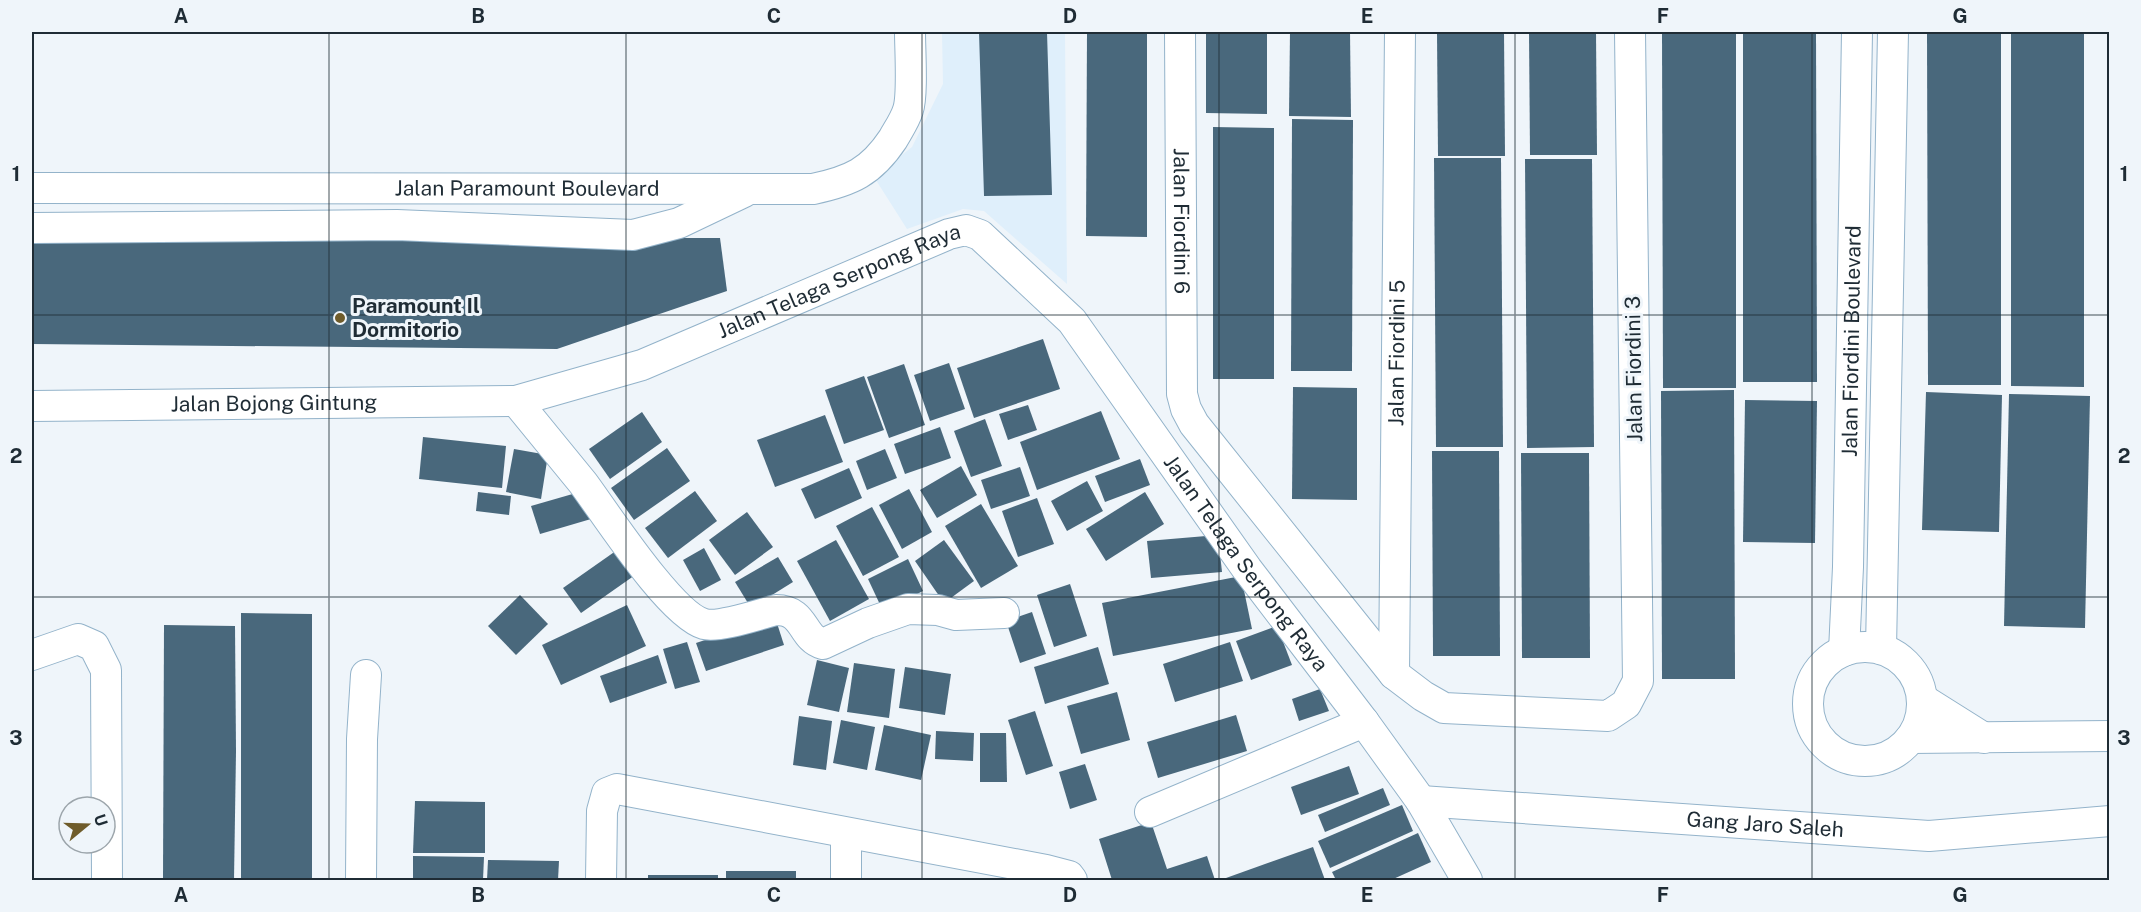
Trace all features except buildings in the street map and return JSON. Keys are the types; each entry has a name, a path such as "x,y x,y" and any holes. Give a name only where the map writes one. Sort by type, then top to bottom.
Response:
{"street":[{"name":"Jalan Paramount Boulevard","path":"32,188 813,189 840,183 860,174 882,155 909,109 910,32"},
{"name":"Jalan Fiordini 6","path":"1180,32 1182,394 1186,409 1194,424 1394,674"},
{"name":"Jalan Fiordini 5","path":"1394,674 1400,32"},
{"name":"Jalan Fiordini 3","path":"1394,674 1423,696 1444,708 1608,716 1626,704 1638,681 1630,32"},
{"name":"Jalan Fiordini Boulevard","path":"1844,651 1848,560 1857,32"},
{"name":"Jalan Fiordini Boulevard","path":"1881,649 1893,32"},
{"path":"32,228 397,225 633,235 679,223 752,188"},
{"name":"Jalan Telaga Serpong Raya","path":"516,402 642,365 949,234 966,230 980,235 1072,321 1247,569 1364,722 1420,801 1467,880"},
{"path":"516,402 583,483 663,591 695,621 707,625 720,624 776,610 785,610 794,613 814,639 823,644 868,623 908,609 938,610 956,615 1004,613"},
{"name":"Jalan Bojong Gintung","path":"32,406 516,402"},
{"path":"32,655 78,639 94,646 106,670 107,880"},
{"path":"1862,646 1881,649 1901,660 1915,677 1922,699 1919,722 1911,738 1899,751 1883,759 1848,760 1833,752 1819,740 1811,724 1807,706 1809,689 1816,673 1828,660 1844,651 1862,646"},
{"path":"361,880 362,740 366,675"},
{"path":"1922,699 1984,738"},
{"path":"1150,812 1364,722"},
{"path":"1911,738 2109,735"},
{"path":"602,880 602,811 607,793 617,789 1046,870 1071,878"},
{"name":"Gang Jaro Saleh","path":"1420,801 1929,836 2109,821"},
{"path":"846,832 846,880"}],"shaded area":[{"path":"942,32 1065,32 1067,284 984,211 963,209 907,229 874,177 912,147 943,84"}],"place":[{"name":"Paramount Il Dormitorio","path":"340,318"}]}
